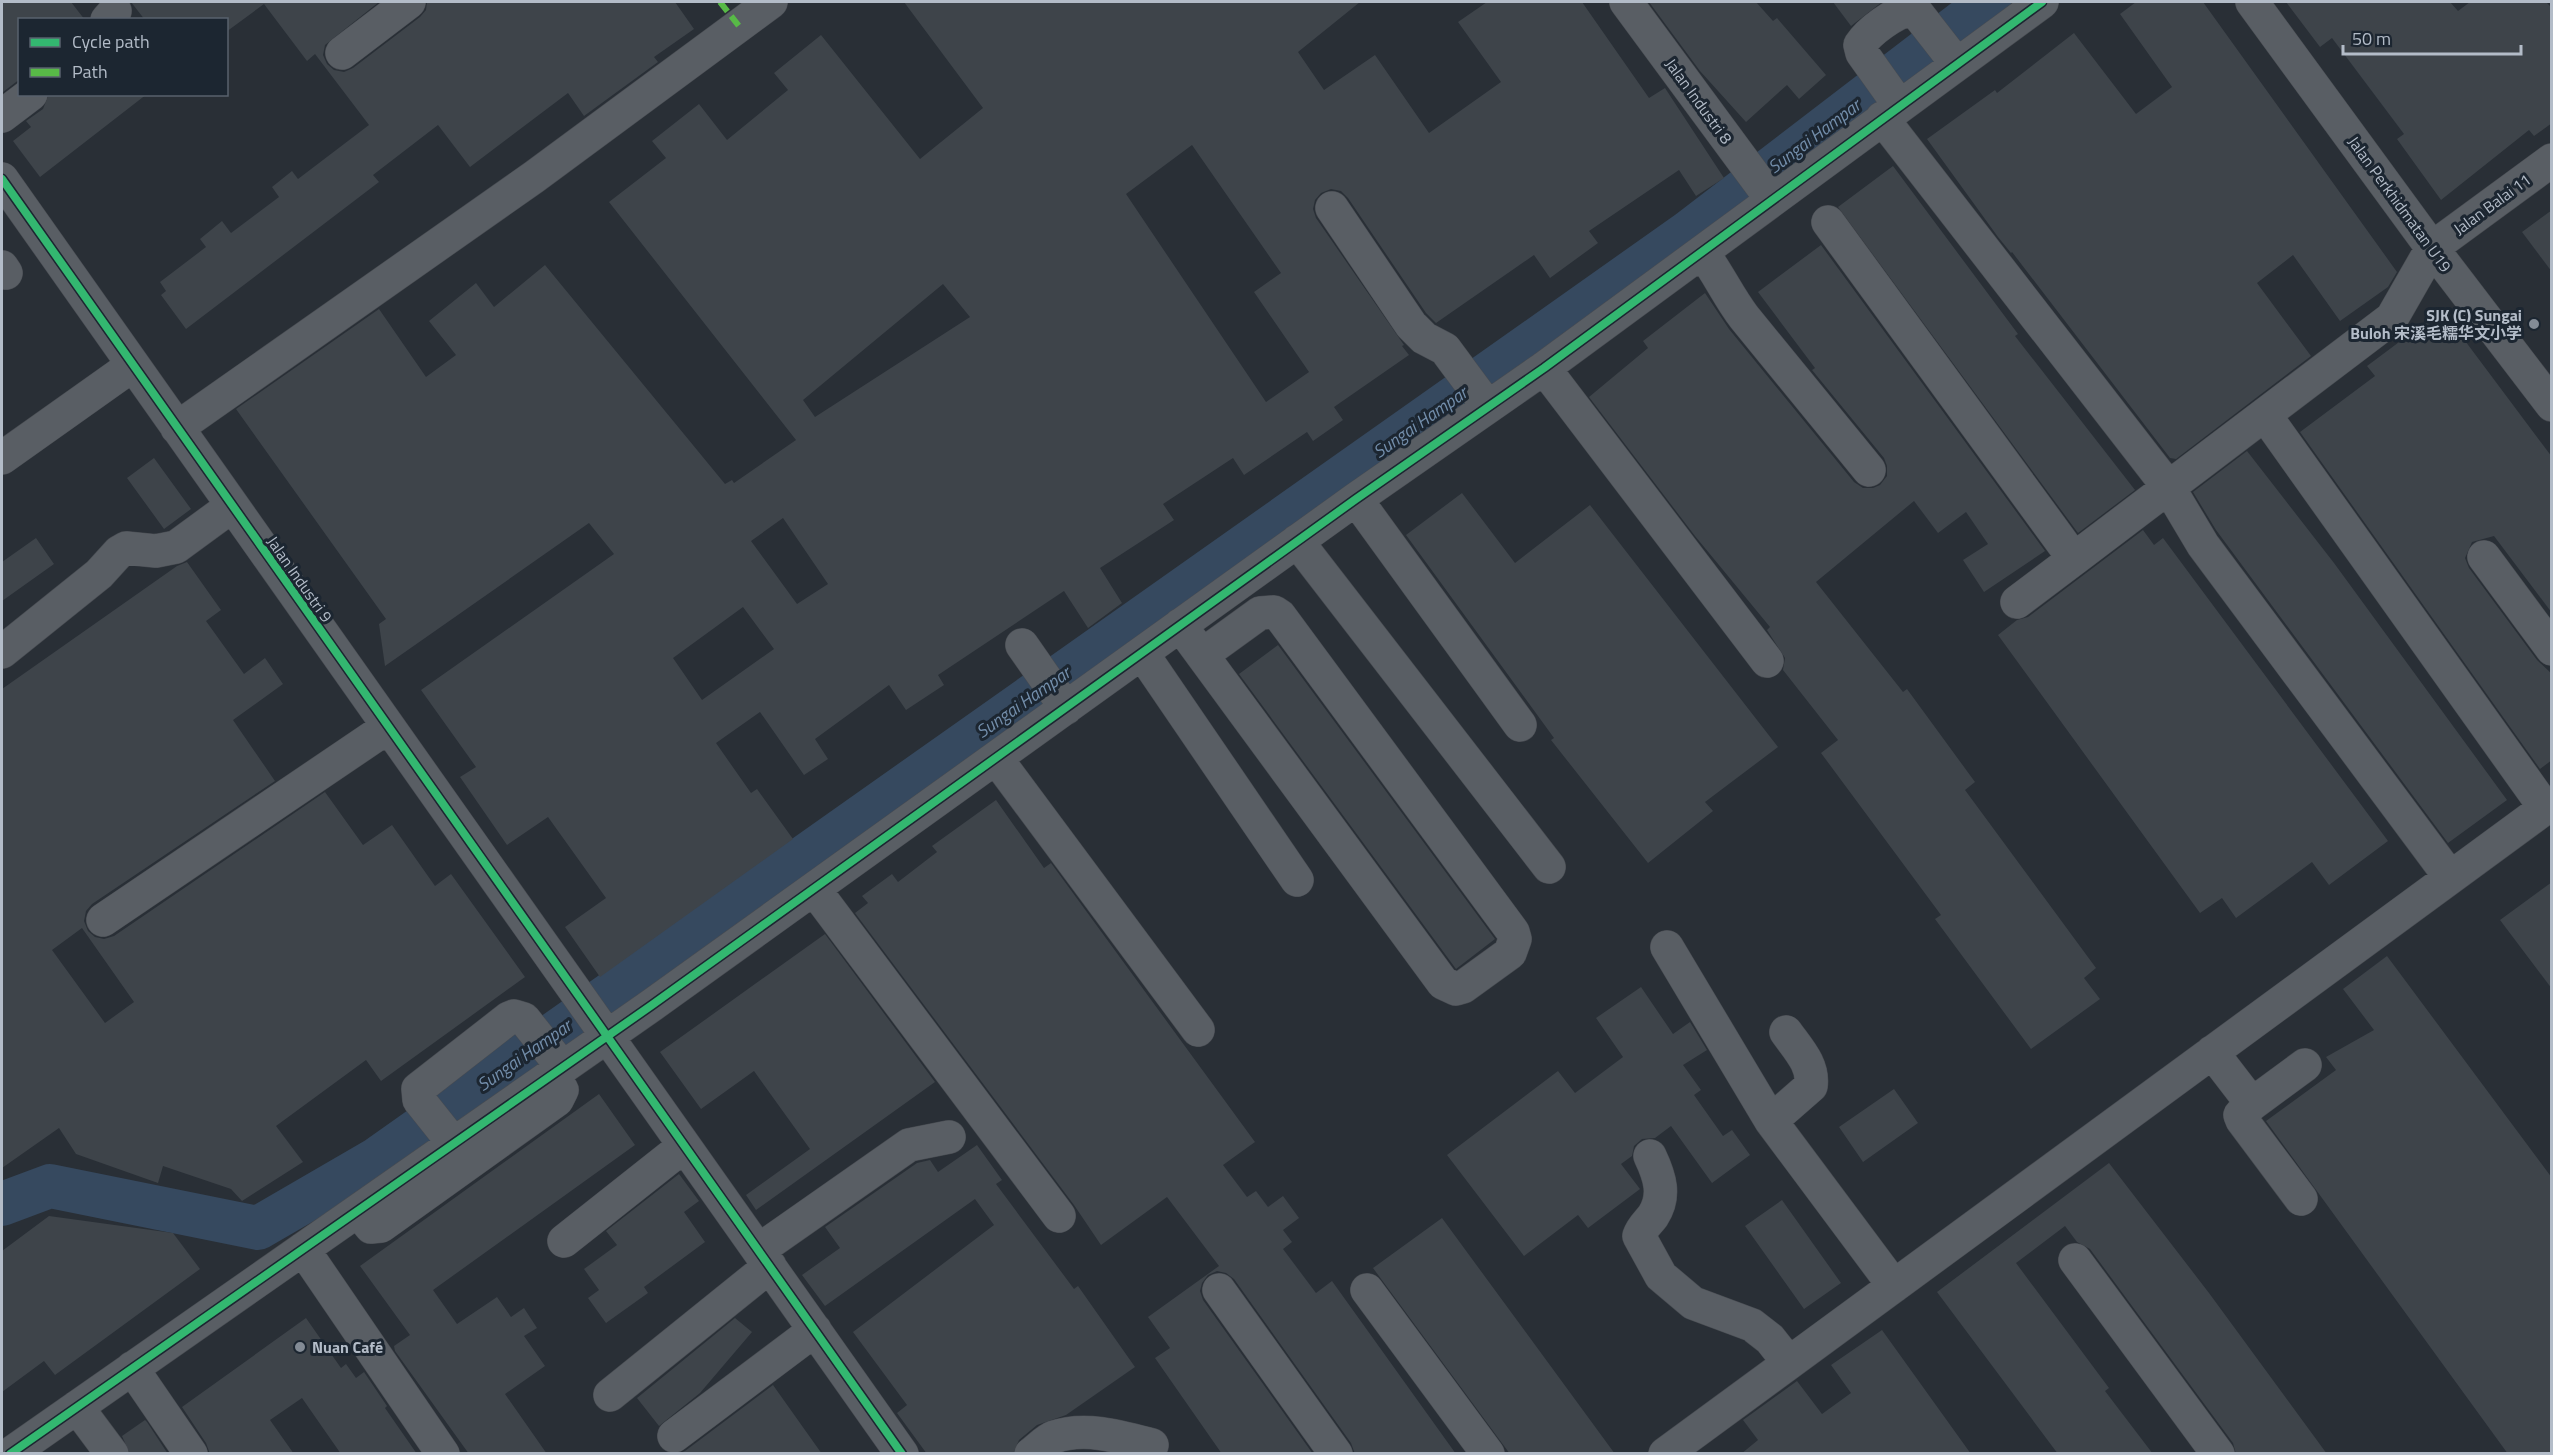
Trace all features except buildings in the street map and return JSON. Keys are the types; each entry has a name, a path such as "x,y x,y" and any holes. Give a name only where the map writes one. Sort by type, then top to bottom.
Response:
{"street":[{"path":"342,53 409,2"},
{"path":"177,428 543,170 771,2"},
{"name":"Jalan Industri 8","path":"1626,2 1770,196"},
{"path":"9,1454 358,1211 442,1130 550,1056 603,1031 814,889 996,758 1056,695 1142,653 1485,403 1544,368 1702,252 1943,47 2042,2"},
{"name":"Jalan Perkhidmatan U19","path":"2252,2 2432,248 2552,405"},
{"path":"1943,47 1911,9 1903,11 1864,38 1860,45 1862,53 1886,96 2169,488 2203,545 2450,878"},
{"path":"2,116 28,96"},
{"name":"Jalan Balai 11","path":"2432,248 2552,160"},
{"name":"Jalan Industri 9","path":"2,179 902,1454"},
{"path":"1332,208 1411,325 1424,338 1445,349 1485,403"},
{"path":"1828,222 2074,559"},
{"path":"2017,602 2391,318 2432,248"},
{"path":"1702,252 1722,278 1733,302 1869,470"},
{"path":"2,458 133,365"},
{"path":"1544,368 1767,661"},
{"path":"1665,1454 2548,806 2265,415"},
{"path":"1356,499 1520,725"},
{"path":"2,652 99,574 119,552 126,548 156,551 176,547 232,506"},
{"path":"1297,541 1549,867"},
{"path":"2484,557 2552,649"},
{"path":"1180,625 1202,655 1443,983 1456,989 1463,987 1510,953 1515,939 1513,933 1280,616 1274,612 1260,614 1202,655"},
{"path":"1022,645 1056,695"},
{"path":"1142,653 1297,880"},
{"path":"103,920 388,727"},
{"path":"996,758 1198,1030"},
{"path":"814,889 1059,1216"},
{"path":"1667,947 1771,1121 1894,1286"},
{"path":"358,1211 370,1227 381,1226 557,1100 561,1090 550,1056 520,1016 509,1018 418,1089 419,1100 442,1130"},
{"path":"1771,1121 1811,1086 1813,1076 1809,1066 1786,1032"},
{"path":"2212,1052 2252,1104"},
{"path":"2301,1199 2242,1120 2243,1110 2305,1065"},
{"path":"610,1395 764,1258 909,1145 949,1137"},
{"path":"564,1240 684,1146"},
{"path":"1650,1156 1660,1177 1661,1194 1655,1212 1642,1227 1639,1236 1661,1276 1693,1303 1752,1325 1770,1339 1789,1363"},
{"path":"303,1249 443,1454"},
{"path":"2075,1260 2218,1454"},
{"path":"1219,1290 1336,1454"},
{"path":"1367,1290 1488,1454"},
{"path":"674,1436 815,1330"},
{"path":"132,1368 191,1454"},
{"path":"77,1407 112,1454"},
{"path":"1031,1454 1054,1437 1082,1434 1113,1434 1152,1445"}],"waterway":[{"name":"Sungai Hampar","path":"2,1204 50,1186 258,1228 377,1159 1689,232 1989,2"}],"marked path":[{"path":"720,2 739,26"}],"cycle path":[{"path":"10,1454 652,1005 1356,499 1544,368 2042,2"},
{"path":"2,179 902,1454"}],"place":[{"name":"SJK (C) Sungai Buloh 宋溪毛糯华文小学","path":"2534,324"},
{"name":"Nuan Café","path":"300,1347"}]}
